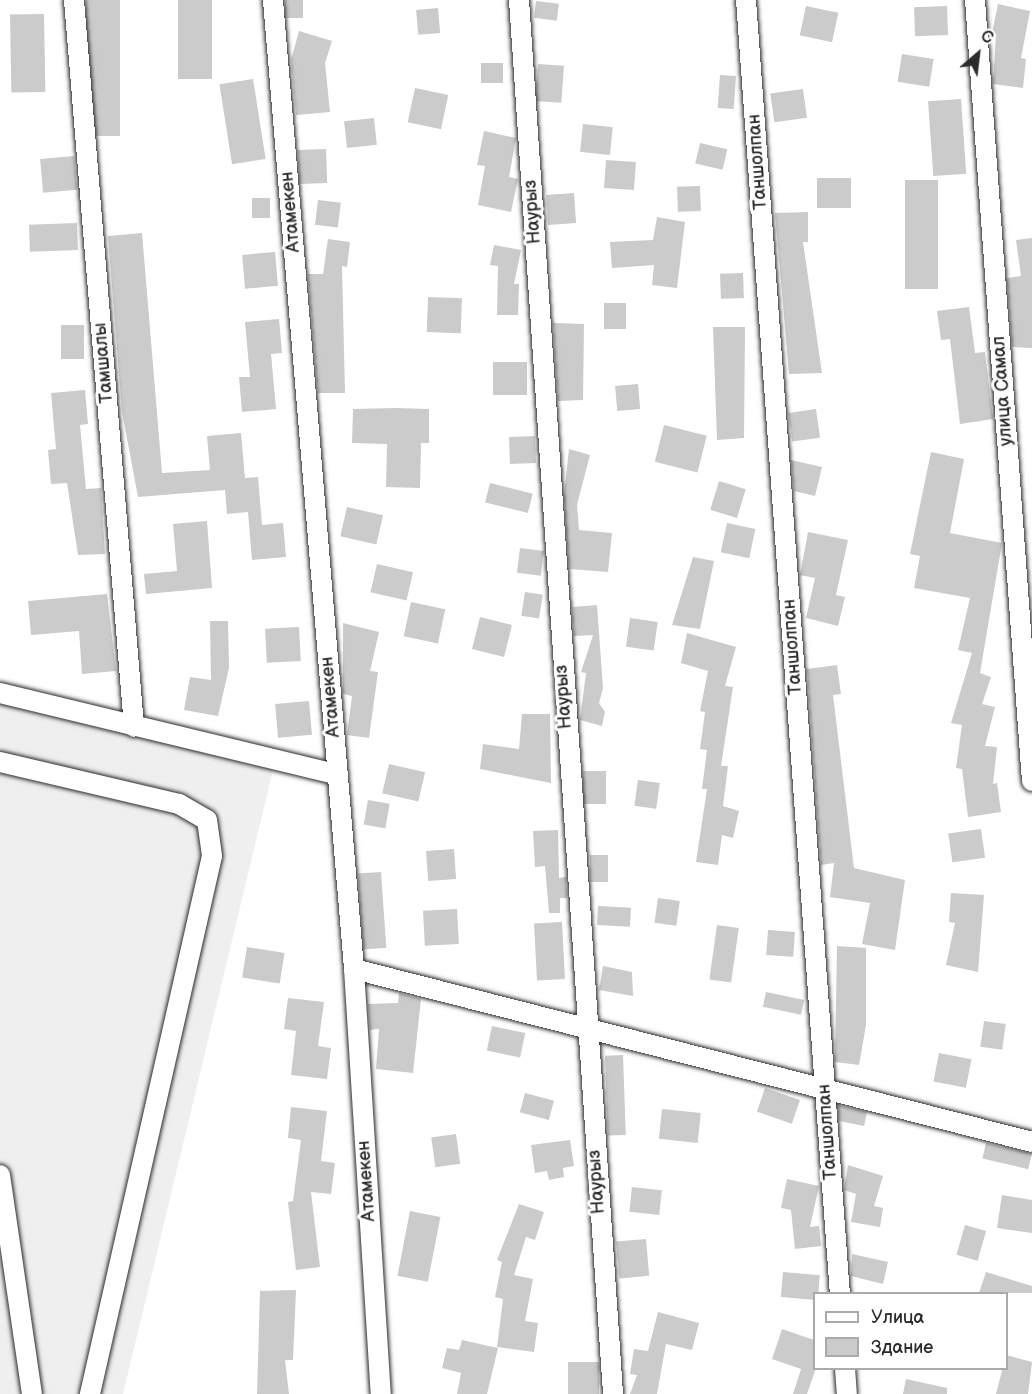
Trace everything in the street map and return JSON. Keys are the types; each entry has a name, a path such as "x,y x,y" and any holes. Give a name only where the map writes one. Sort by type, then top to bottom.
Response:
{"street":[{"name":"Тамшалы","path":"74,0 134,727"},
{"name":"Атамекен","path":"273,0 354,969 381,1394"},
{"name":"Наурыз","path":"519,0 586,1031 613,1394"},
{"name":"Таншолпан","path":"746,0 840,1292"},
{"name":"улица Самал","path":"975,0 1032,781"},
{"path":"0,693 338,775"},
{"path":"0,762 179,804 207,820 212,856 90,1394"},
{"path":"354,969 586,1031 1032,1142"},
{"path":"0,1174 32,1394"},
{"path":"845,1370 847,1394"}],"shaded area":[{"path":"0,703 273,770 123,1394 0,1394"}],"building":[{"path":"86,0 120,0 120,136 86,136"},
{"path":"178,0 212,0 212,79 178,79"},
{"path":"285,0 303,0 303,18 285,18"},
{"path":"536,1 559,4 557,21 534,18"},
{"path":"998,4 1030,11 1021,58 1026,59 1023,88 993,84 996,34 992,33"},
{"path":"806,6 838,13 832,42 800,35"},
{"path":"947,6 948,35 915,36 914,7"},
{"path":"438,8 440,33 418,35 416,10"},
{"path":"44,14 45,92 11,93 10,15"},
{"path":"299,31 332,41 325,63 330,112 296,115 291,60"},
{"path":"902,54 934,59 929,87 898,82"},
{"path":"481,63 503,63 503,83 481,83"},
{"path":"538,64 564,66 561,103 535,101"},
{"path":"720,75 736,76 734,109 718,108"},
{"path":"253,79 266,159 232,164 219,84"},
{"path":"415,88 448,95 441,129 408,122"},
{"path":"803,89 807,118 774,122 770,94"},
{"path":"961,99 966,174 933,176 928,101"},
{"path":"374,118 377,145 347,148 344,121"},
{"path":"583,124 613,127 610,155 580,152"},
{"path":"484,131 516,138 509,177 518,179 511,212 478,205 485,166 477,165"},
{"path":"700,143 727,149 723,170 695,163"},
{"path":"326,149 327,183 299,184 298,150"},
{"path":"74,156 77,190 43,193 40,159"},
{"path":"606,160 636,162 634,190 604,188"},
{"path":"817,178 851,178 851,208 817,208"},
{"path":"905,180 938,180 938,289 905,289"},
{"path":"700,186 701,211 678,212 677,187"},
{"path":"574,193 576,223 548,225 546,195"},
{"path":"252,198 270,198 270,218 252,218"},
{"path":"318,200 341,203 338,228 315,225"},
{"path":"808,212 808,242 803,242 822,373 789,374 775,213"},
{"path":"657,217 685,222 677,288 652,285 654,265 612,268 610,242 653,240"},
{"path":"77,223 78,250 30,252 29,225"},
{"path":"142,233 162,473 210,470 207,436 241,433 245,478 258,477 262,525 283,523 286,557 252,560 248,512 227,514 225,490 138,497 122,412 108,236"},
{"path":"1032,238 1032,348 1012,347 1007,278 1021,276 1016,240"},
{"path":"328,239 350,242 347,267 342,266 345,393 318,393 308,274 323,274"},
{"path":"494,245 521,250 514,284 519,284 518,315 497,315 498,266 490,265"},
{"path":"275,252 278,286 245,289 242,255"},
{"path":"743,273 744,298 721,299 720,274"},
{"path":"428,297 462,298 461,333 427,332"},
{"path":"604,303 626,303 626,329 604,329"},
{"path":"969,307 975,353 985,352 993,419 960,424 950,339 941,340 937,311"},
{"path":"279,319 282,353 271,354 276,409 242,412 239,377 250,377 245,322"},
{"path":"553,323 584,324 583,400 558,401"},
{"path":"61,325 84,325 84,359 61,359"},
{"path":"713,327 745,327 744,438 717,440"},
{"path":"493,362 527,362 527,395 493,395"},
{"path":"638,384 640,409 617,411 615,386"},
{"path":"85,390 88,424 80,425 86,489 101,488 105,554 78,555 67,483 51,484 48,450 56,449 51,393"},
{"path":"353,409 429,409 429,443 421,443 420,488 386,487 387,444 352,443"},
{"path":"816,409 820,438 792,442 788,413"},
{"path":"664,425 707,436 697,473 655,462"},
{"path":"535,436 536,463 510,464 509,437"},
{"path":"569,449 590,455 577,505 579,530 612,533 608,572 569,569 564,495"},
{"path":"931,452 964,459 950,533 1002,543 980,673 991,677 982,704 995,707 985,746 997,747 993,784 997,783 1001,812 968,817 962,769 956,768 962,725 951,723 972,653 958,650 970,598 914,588 920,556 910,554"},
{"path":"791,460 822,467 815,496 794,491"},
{"path":"719,481 746,489 737,518 710,510"},
{"path":"490,483 533,494 528,513 485,502"},
{"path":"347,507 383,515 376,545 340,536"},
{"path":"207,521 212,588 146,594 144,574 177,571 173,524"},
{"path":"727,523 755,529 749,558 721,552"},
{"path":"808,532 848,540 836,595 845,597 838,626 806,618 815,578 800,575"},
{"path":"520,548 544,551 541,576 517,573"},
{"path":"693,557 714,561 700,629 672,625"},
{"path":"377,564 413,572 407,601 370,592"},
{"path":"525,592 543,595 539,619 521,616"},
{"path":"107,594 116,671 82,674 79,631 31,635 28,601"},
{"path":"411,602 445,609 438,644 404,636"},
{"path":"597,605 603,688 599,703 605,712 602,726 580,720 586,673 581,672 593,635 574,636 572,607"},
{"path":"480,617 512,625 504,657 472,649"},
{"path":"630,618 658,622 654,651 626,647"},
{"path":"210,621 228,621 229,668 218,716 184,710 190,677 211,680"},
{"path":"343,623 379,632 370,671 378,672 369,738 347,735 352,696 343,694"},
{"path":"299,627 301,661 267,663 265,629"},
{"path":"687,633 736,647 725,686 733,687 721,766 728,766 723,806 739,811 733,838 722,835 718,865 696,862 707,789 702,789 707,750 700,749 705,712 700,711 708,671 681,663"},
{"path":"837,665 841,694 833,695 854,868 905,880 895,950 862,944 870,903 830,897 834,863 821,865 807,669"},
{"path":"309,701 312,735 278,738 275,704"},
{"path":"522,714 550,714 551,783 480,769 483,744 519,749"},
{"path":"389,764 425,772 418,802 382,793"},
{"path":"583,771 606,771 606,804 583,804"},
{"path":"638,780 660,783 656,809 634,806"},
{"path":"368,800 390,804 385,828 364,825"},
{"path":"981,829 985,858 952,862 948,834"},
{"path":"558,830 559,878 566,877 567,898 560,898 560,913 549,913 545,866 535,867 533,831"},
{"path":"454,849 456,879 428,881 426,851"},
{"path":"590,855 608,855 608,882 590,882"},
{"path":"381,872 386,948 363,949 358,874"},
{"path":"951,893 984,895 978,972 946,965 955,923 949,922"},
{"path":"658,898 680,901 676,926 655,923"},
{"path":"598,906 631,908 630,927 597,925"},
{"path":"457,909 459,944 425,946 423,911"},
{"path":"562,922 565,979 537,980 534,923"},
{"path":"717,925 739,928 731,983 709,979"},
{"path":"768,930 795,932 793,957 766,955"},
{"path":"837,946 866,948 866,1025 859,1065 835,1062"},
{"path":"247,947 285,953 280,984 242,978"},
{"path":"603,966 632,972 633,996 599,990"},
{"path":"766,992 804,1000 801,1015 763,1007"},
{"path":"399,993 421,999 413,1073 376,1069 379,1029 370,1030 368,1004 398,1003"},
{"path":"288,998 324,1002 318,1046 331,1048 327,1079 291,1075 296,1031 284,1029"},
{"path":"984,1021 1006,1024 1002,1050 980,1047"},
{"path":"492,1026 525,1033 520,1058 487,1050"},
{"path":"939,1053 971,1059 966,1088 933,1081"},
{"path":"623,1055 626,1135 608,1136 605,1056"},
{"path":"765,1088 800,1100 792,1124 757,1112"},
{"path":"525,1093 554,1101 549,1120 520,1112"},
{"path":"838,1105 867,1112 864,1126 839,1121"},
{"path":"291,1107 327,1111 321,1161 335,1163 331,1194 311,1192 320,1267 296,1270 288,1202 293,1201 301,1140 288,1138"},
{"path":"662,1109 701,1113 698,1143 659,1139"},
{"path":"456,1134 460,1164 435,1167 431,1137"},
{"path":"570,1140 574,1166 563,1168 564,1177 549,1180 547,1171 535,1173 531,1145"},
{"path":"986,1143 1032,1154 1028,1169 982,1159"},
{"path":"848,1165 883,1176 874,1206 883,1208 880,1227 851,1222 856,1194 844,1190"},
{"path":"787,1179 819,1186 810,1227 819,1226 821,1246 795,1249 791,1210 781,1208"},
{"path":"632,1187 662,1190 659,1215 629,1212"},
{"path":"1002,1195 1032,1200 1032,1233 997,1228"},
{"path":"519,1204 544,1212 535,1240 526,1237 514,1275 533,1279 525,1321 538,1323 534,1352 497,1347 503,1299 495,1297 502,1262 497,1260"},
{"path":"410,1211 440,1217 428,1282 397,1276"},
{"path":"965,1225 986,1231 978,1261 956,1255"},
{"path":"646,1239 649,1276 619,1278 616,1242"},
{"path":"852,1254 888,1262 883,1284 851,1276"},
{"path":"783,1272 820,1275 818,1292 813,1292 813,1300 781,1297"},
{"path":"986,1272 1032,1286 1032,1293 979,1292"},
{"path":"296,1290 293,1360 285,1360 289,1394 257,1394 260,1291"},
{"path":"658,1312 699,1323 692,1350 666,1344 657,1394 630,1394 637,1375 630,1374 634,1349 648,1351"},
{"path":"782,1329 813,1340 813,1370 815,1370 807,1394 793,1394 801,1369 772,1359"},
{"path":"462,1340 498,1348 487,1394 457,1394 461,1373 442,1368 447,1348 459,1350"},
{"path":"1008,1356 1032,1362 1028,1394 996,1394 1002,1370 1008,1370"},
{"path":"568,1362 599,1362 599,1394 568,1394"},
{"path":"906,1379 947,1388 947,1394 903,1394"}]}
